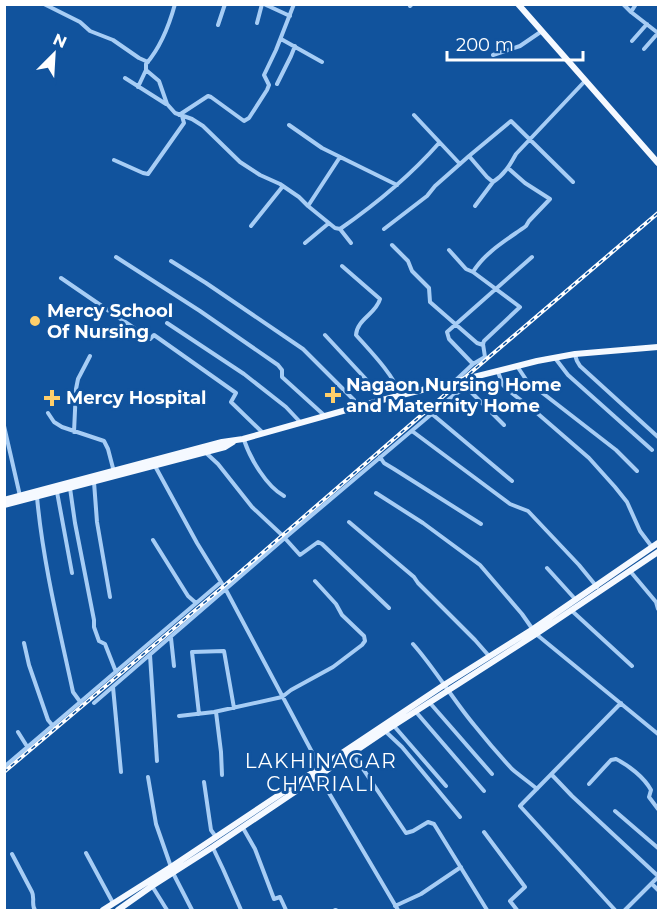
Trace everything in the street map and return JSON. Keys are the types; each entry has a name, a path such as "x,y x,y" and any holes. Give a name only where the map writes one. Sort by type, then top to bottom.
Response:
{"main road":[{"path":"518,4 658,163"},
{"path":"4,505 20,498 222,442 243,439 382,400 517,366 575,354 658,347"},
{"path":"153,462 225,447 233,441"},
{"path":"4,500 37,496 70,488 115,473"},
{"path":"118,910 216,837 353,754 430,702 489,656 571,610 658,543"},
{"path":"102,910 213,847 446,688 535,631 576,600 630,571 658,552"}],"street":[{"path":"44,4 80,22 90,31 126,47 148,62"},
{"path":"138,87 146,70 146,64 161,40 175,4"},
{"path":"218,25 225,4"},
{"path":"257,24 263,4 290,16"},
{"path":"181,116 207,96 244,120 249,118 269,85 264,75 294,4"},
{"path":"623,4 658,33 644,49"},
{"path":"632,12 636,4"},
{"path":"632,41 647,24"},
{"path":"493,55 520,46 542,31"},
{"path":"281,39 322,62"},
{"path":"276,84 295,46"},
{"path":"146,70 159,81 167,104"},
{"path":"125,78 167,104 181,116 192,119 203,126 240,162 299,197 335,228 340,229 351,243"},
{"path":"475,206 530,138 585,81"},
{"path":"414,115 460,164"},
{"path":"114,160 148,174 184,123 181,116"},
{"path":"384,229 427,196 435,186 511,121 573,182"},
{"path":"289,125 322,148 397,185"},
{"path":"340,229 397,185 439,143"},
{"path":"469,156 493,182"},
{"path":"308,206 340,157"},
{"path":"473,272 489,254 526,226 550,200 508,168"},
{"path":"251,226 283,186"},
{"path":"305,243 329,223"},
{"path":"392,245 429,288 430,302 483,346"},
{"path":"449,250 466,269 520,307 484,340 486,357 473,364 454,382"},
{"path":"116,257 278,365 282,370 282,377 325,417"},
{"path":"473,364 448,339 447,332 532,257"},
{"path":"171,261 303,349 354,400 357,407"},
{"path":"342,266 380,299 379,304 356,331 356,335 379,361 402,395"},
{"path":"61,278 150,339 153,335 236,393 231,402 264,433"},
{"path":"168,322 244,374 301,423"},
{"path":"326,335 376,390 382,400"},
{"path":"575,354 580,366 658,437"},
{"path":"74,432 78,379 90,356"},
{"path":"555,357 568,375 652,450"},
{"path":"517,366 527,381 616,450 636,471"},
{"path":"498,372 503,385 508,390 589,458 615,487 627,502 644,537 652,547"},
{"path":"94,703 412,430 483,376"},
{"path":"466,387 504,425"},
{"path":"48,413 62,428 104,441 115,473"},
{"path":"432,414 512,481"},
{"path":"4,426 20,498"},
{"path":"412,430 510,504 528,511 598,588"},
{"path":"243,439 256,466 284,496"},
{"path":"205,452 218,464 252,507 300,555 318,542 322,543 389,608"},
{"path":"380,457 394,469 481,524"},
{"path":"153,462 197,543 226,590 321,772 397,908 461,867"},
{"path":"94,481 97,522 110,597"},
{"path":"70,488 94,627 99,640 105,644 116,672"},
{"path":"57,491 72,573"},
{"path":"376,493 423,523 480,565 535,631 658,734"},
{"path":"37,496 41,536 54,609 74,692 81,703"},
{"path":"350,522 414,577 489,656"},
{"path":"153,540 188,596 196,603"},
{"path":"547,568 576,600"},
{"path":"630,571 656,602 658,609"},
{"path":"179,716 216,712 282,697 333,667 365,641 364,636 342,615 336,604 315,581"},
{"path":"4,767 221,582"},
{"path":"571,610 632,666"},
{"path":"171,637 174,666"},
{"path":"24,643 48,720 53,726"},
{"path":"413,644 428,661 475,727 513,769 537,789"},
{"path":"199,714 192,652 224,651 234,708"},
{"path":"150,654 157,762"},
{"path":"113,687 122,772"},
{"path":"430,702 492,774"},
{"path":"615,910 520,806 621,703"},
{"path":"216,712 222,775"},
{"path":"415,712 484,792"},
{"path":"393,726 446,786"},
{"path":"385,731 402,747 460,817"},
{"path":"18,732 28,748"},
{"path":"353,754 406,833 428,822 434,824 487,910"},
{"path":"589,784 611,760 616,759 648,785 651,790 649,797 658,809"},
{"path":"552,775 658,876 625,910"},
{"path":"148,777 156,824 165,854 192,910"},
{"path":"204,782 211,830 216,837"},
{"path":"615,811 658,848"},
{"path":"242,827 255,849 274,899 280,897 286,910"},
{"path":"484,832 525,887 510,901 517,910"},
{"path":"213,847 241,910"},
{"path":"86,853 113,903"},
{"path":"12,854 32,892 35,910"},
{"path":"652,884 658,890"},
{"path":"152,886 166,910"}],"railway":[{"path":"4,772 658,213"}],"place":[{"name":"Mercy School Of Nursing","path":"35,321"},
{"name":"Nagaon Nursing Home and Maternity Home","path":"333,395"},
{"name":"Mercy Hospital","path":"52,398"}],"district":[{"name":"LAKHINAGAR CHARIALI","path":"321,772"}]}
